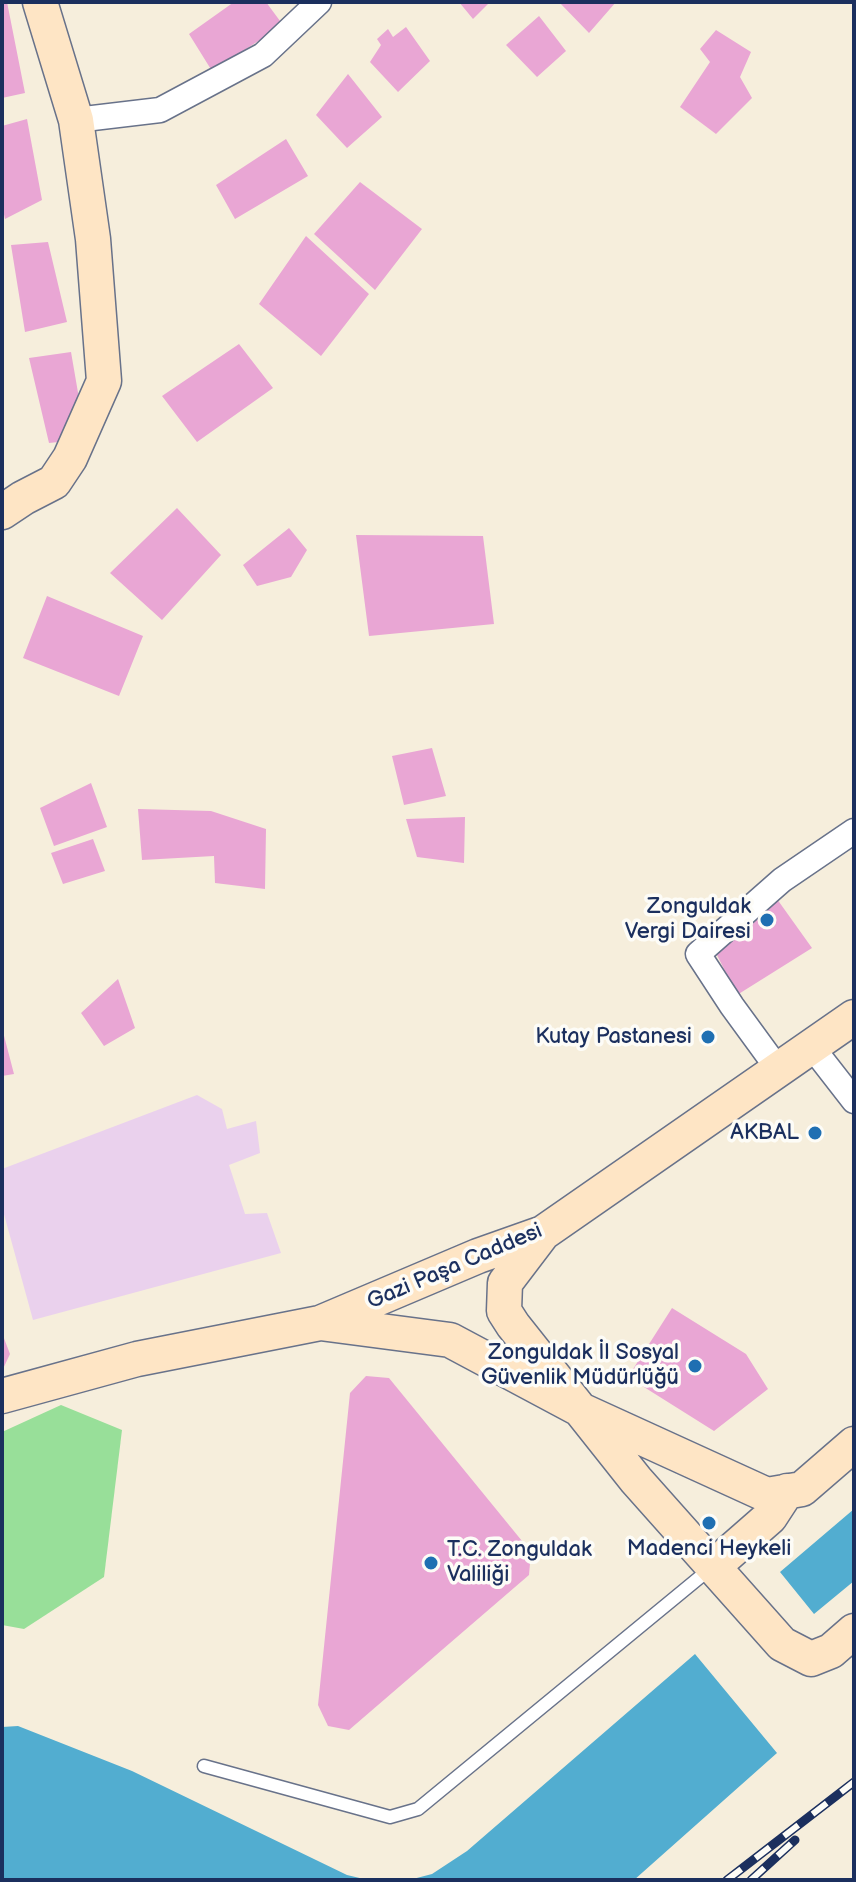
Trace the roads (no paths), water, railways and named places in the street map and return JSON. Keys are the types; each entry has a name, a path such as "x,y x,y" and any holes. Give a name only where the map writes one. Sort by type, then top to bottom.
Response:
{"main road":[{"path":"2,512 54,482 70,458 104,381 93,239 76,120 40,2"},
{"name":"Gazi Paşa Caddesi","path":"2,1396 137,1359 320,1323 478,1256 543,1233 854,1017"},
{"path":"543,1233 505,1283 504,1311 636,1480 782,1644 811,1659 831,1651 854,1631"},
{"path":"320,1323 450,1340 583,1411 767,1495 802,1489 854,1444"},
{"path":"725,1578 787,1491"}],"street":[{"path":"76,120 160,110 263,55 319,2"},
{"path":"778,1069 698,954 782,880 854,831"},
{"path":"812,1047 854,1101"}],"lane":[{"path":"204,1766 390,1817 418,1809 725,1578"}],"water":[{"path":"854,1509 854,1581 814,1614 780,1572"},
{"path":"695,1654 777,1753 634,1880 409,1880 432,1874 467,1851"},
{"path":"18,1726 132,1771 347,1875 368,1880 2,1880 2,1727"}],"railway":[{"path":"727,1880 854,1782"},
{"path":"751,1880 795,1840"}],"place":[{"name":"Zonguldak Vergi Dairesi","path":"767,920"},
{"name":"Kutay Pastanesi","path":"708,1037"},
{"name":"AKBAL","path":"815,1133"},
{"name":"Zonguldak İl Sosyal Güvenlik Müdürlüğü","path":"695,1366"},
{"name":"Madenci Heykeli","path":"709,1523"},
{"name":"T.C. Zonguldak Valiliği","path":"431,1563"}]}
